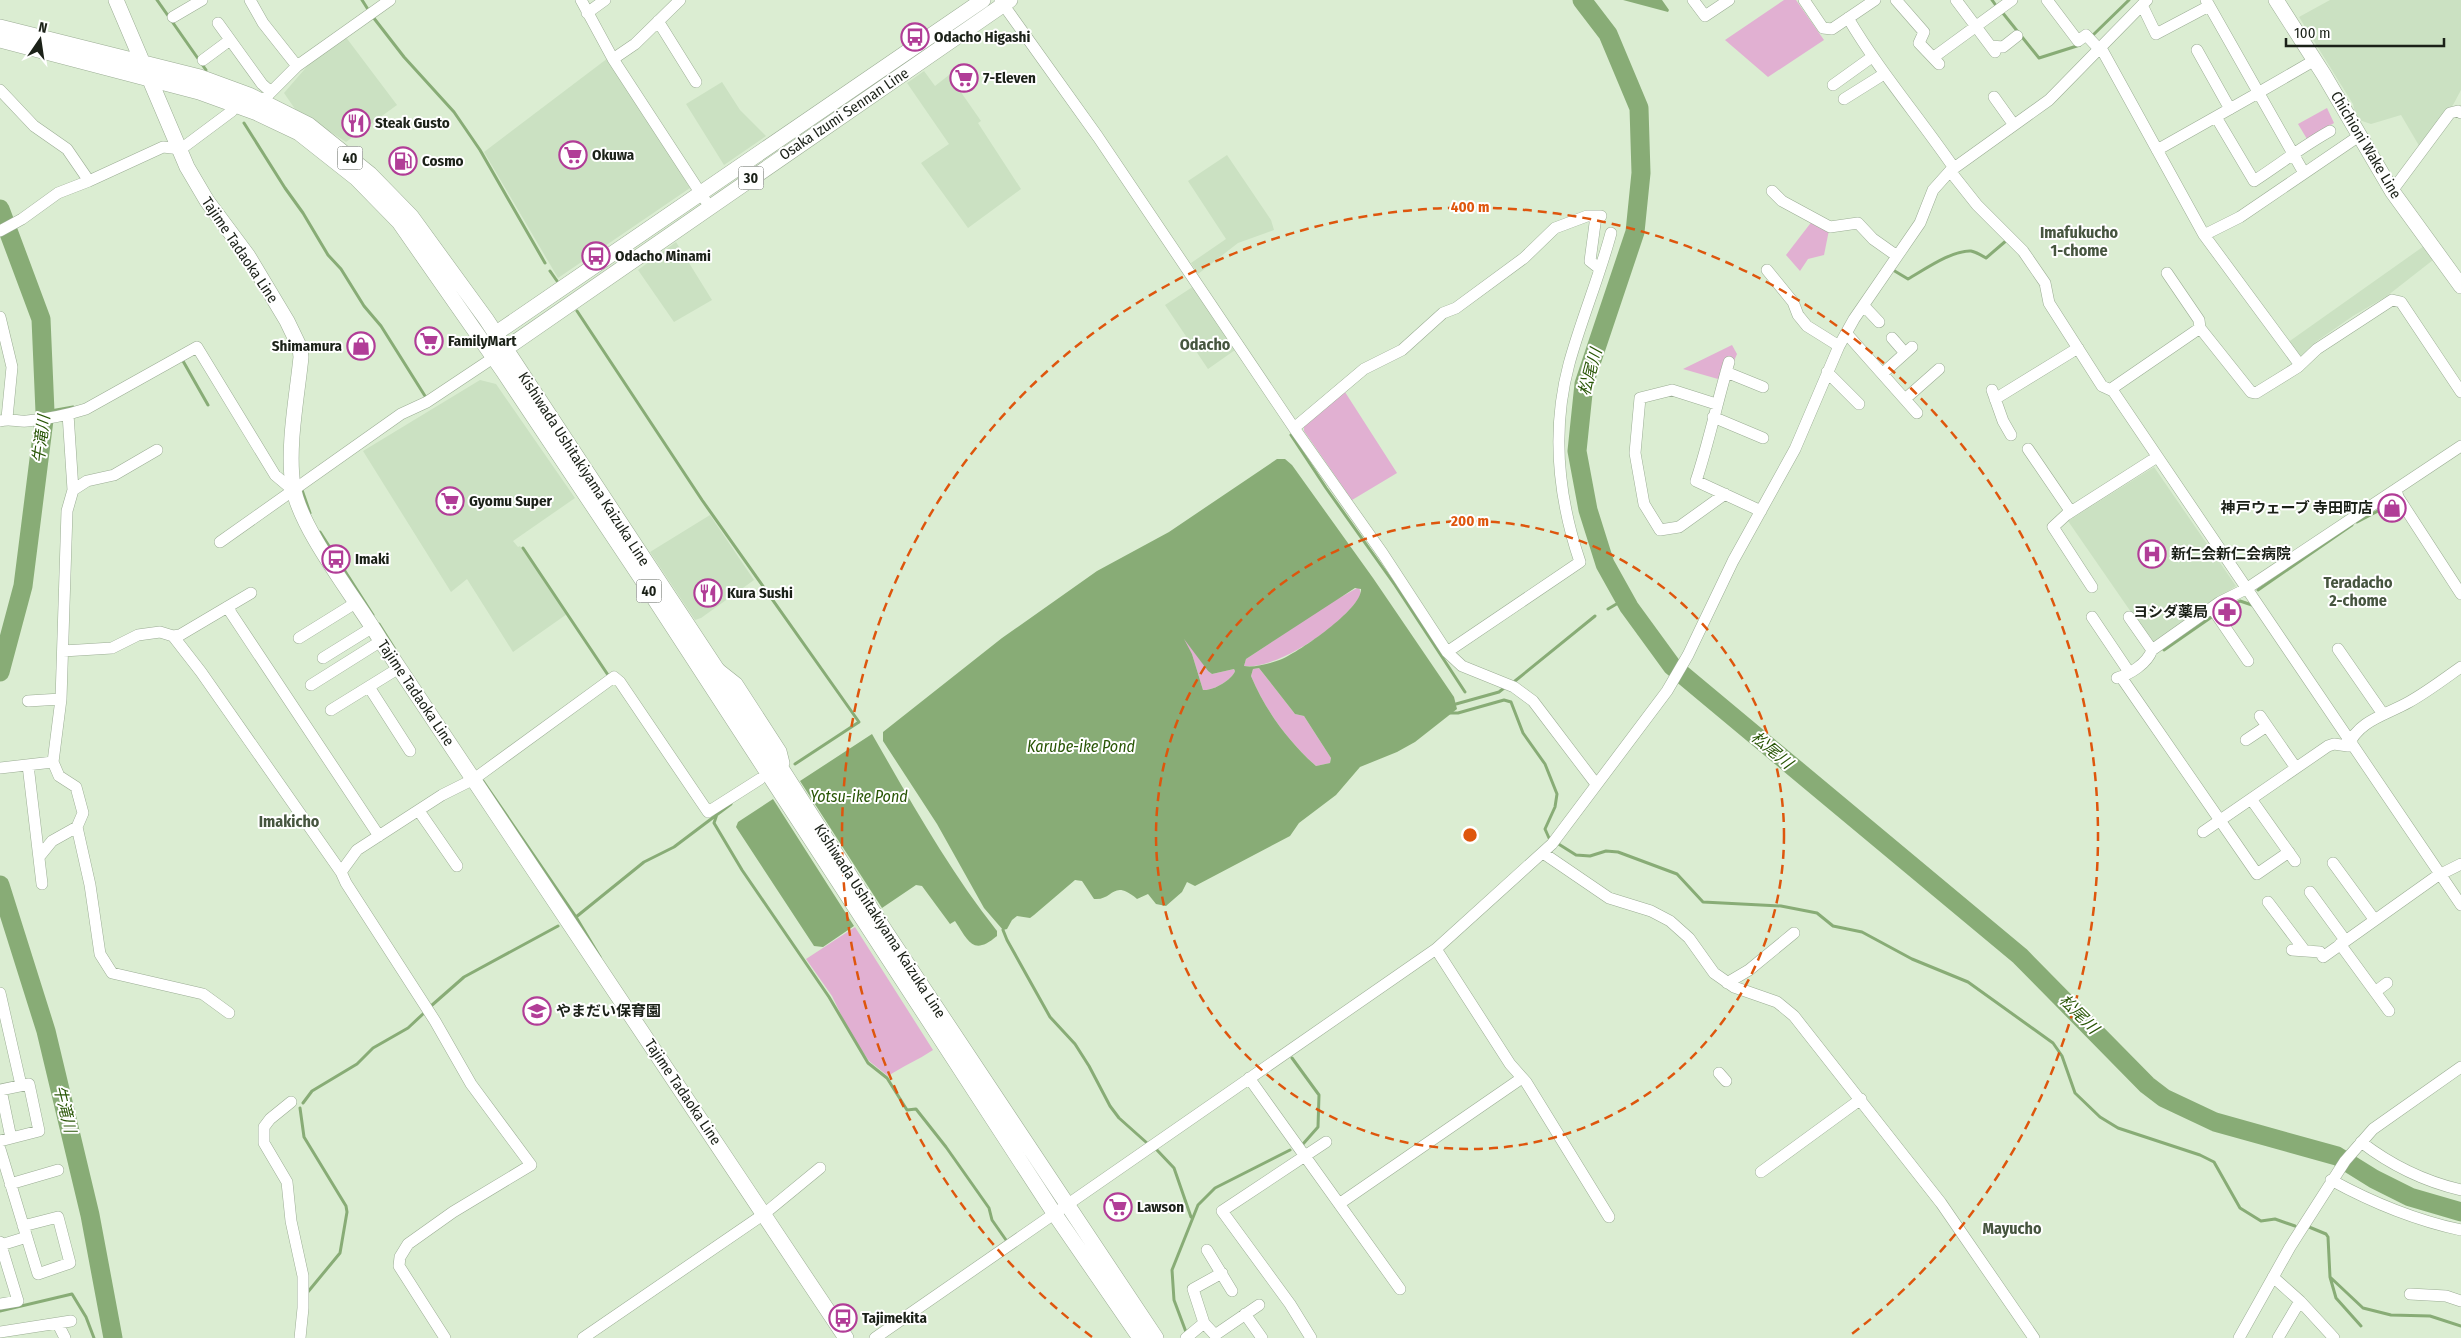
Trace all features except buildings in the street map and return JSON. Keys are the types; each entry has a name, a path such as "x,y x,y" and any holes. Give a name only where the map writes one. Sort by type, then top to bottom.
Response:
{"main road":[{"name":"Tajime Tadaoka Line","path":"116,0 181,149 187,167 203,194 248,256 287,321 300,348 301,357 292,446 294,491 309,528 399,668 846,1338"},
{"name":"Osaka Izumi Sennan Line","path":"499,353 705,200 983,0"},
{"name":"Chichioni Wake Line","path":"2276,0 2315,60 2392,191 2461,286"},
{"name":"Osaka Izumi Sennan Line","path":"496,334 705,200 1004,1"},
{"name":"Kishiwada Ushitakiyama Kaizuka Line","path":"0,27 200,77 263,102 309,125 370,174 411,216 496,334"},
{"name":"Kishiwada Ushitakiyama Kaizuka Line","path":"0,40 199,92 263,102 298,133 356,178 398,222 499,353 713,664 1060,1208 1140,1338"},
{"path":"496,334 499,353"},
{"name":"Kishiwada Ushitakiyama Kaizuka Line","path":"499,353 681,639 1060,1208 1156,1338"}],"street":[{"path":"173,17 201,0"},
{"path":"250,0 263,23 298,66"},
{"path":"263,102 298,66 390,0"},
{"path":"580,0 613,59 705,200"},
{"path":"587,13 605,0"},
{"path":"613,59 635,44 680,0"},
{"path":"1694,0 1705,16 1729,0"},
{"path":"1804,0 1824,28 1832,29 1875,0"},
{"path":"1896,0 1924,32 1916,47 1937,60 1976,26 2012,0"},
{"path":"1956,0 1993,49 2013,43"},
{"path":"2047,0 2078,41 2086,35 2101,49 2204,236 2300,365"},
{"path":"1004,1 1294,428 1383,554 1447,652 1454,661 1462,666 1523,692 1533,701 1596,784"},
{"path":"874,1338 1436,949 1553,843 1667,692 1688,655 1732,561 1796,450 1839,346 1920,223 1933,190 1952,170 2049,100 2101,49 2144,2 2156,34 2208,3 2261,92 2304,173"},
{"path":"1848,18 1872,57 1918,117 1977,205 2023,251 2045,283 2049,303 2102,386 2113,391 2461,905"},
{"path":"658,21 688,60 696,82"},
{"path":"218,23 262,84 263,102"},
{"path":"202,60 230,40"},
{"path":"2197,50 2201,70 2230,109"},
{"path":"1833,85 1872,57"},
{"path":"2157,150 2315,60"},
{"path":"1844,99 1884,74"},
{"path":"0,90 34,126 68,149 89,181"},
{"path":"1994,97 2014,125"},
{"path":"0,231 22,219 58,193 163,147 181,149 232,111"},
{"path":"2392,191 2450,113 2458,111 2461,113"},
{"path":"2216,117 2254,181 2297,150 2330,131"},
{"path":"2204,236 2240,216 2360,136"},
{"path":"1772,190 1782,201 1830,227 1858,223 1873,239 1897,256"},
{"path":"1294,428 1364,370 1402,350 1443,313 1456,308 1524,258 1555,228 1568,222 1599,216 1590,261 1600,269"},
{"path":"1447,652 1580,562 1568,528 1560,484 1559,434 1562,397 1569,364 1611,233"},
{"path":"2167,273 2170,287 2200,320 2200,328 2251,392 2256,393 2300,365 2317,349 2392,300 2401,302 2461,392"},
{"path":"1768,277 1792,311 1807,326 1839,346"},
{"path":"1864,306 1878,322"},
{"path":"0,317 12,367 3,420 25,421 65,415 86,408 197,347 275,474 294,491"},
{"path":"2113,391 2114,387 2150,360 2200,328"},
{"path":"1846,333 1917,413"},
{"path":"1882,373 1909,350 1892,338"},
{"path":"2011,435 1993,394 2036,369 2078,348"},
{"path":"220,542 401,414 427,402 499,353"},
{"path":"1761,511 1696,481 1708,443 1716,404 1727,367 1763,387"},
{"path":"1905,399 1926,387 1939,369"},
{"path":"1827,372 1859,404"},
{"path":"1716,404 1672,390 1640,398 1635,453 1644,504 1660,530 1679,527 1725,494"},
{"path":"65,415 73,490 67,511 61,699 53,762 58,776 76,787 83,813 77,828 90,885 100,954 112,973 203,994 230,1013"},
{"path":"1713,417 1763,438"},
{"path":"1696,438 1708,443"},
{"path":"2122,676 2149,658 2152,650 2215,612 2246,589 2461,446"},
{"path":"2028,449 2044,464 2071,512"},
{"path":"73,490 87,481 114,475 157,450"},
{"path":"2092,587 2087,569 2067,540 2053,527 2071,512 2157,457"},
{"path":"2396,489 2398,497 2461,594"},
{"path":"63,651 112,648 138,635 160,632 173,636 180,635 251,593"},
{"path":"299,638 309,626 357,602"},
{"path":"228,607 379,836"},
{"path":"2215,612 2248,661"},
{"path":"2092,617 2099,636 2122,676 2208,794 2220,820 2257,874 2292,856 2251,799"},
{"path":"2129,617 2152,650"},
{"path":"323,658 377,634"},
{"path":"310,685 377,634"},
{"path":"173,636 201,672 341,872 346,883 435,1021 471,1084 531,1164 452,1212 408,1244 400,1257 399,1266 445,1338"},
{"path":"2338,649 2383,714"},
{"path":"713,664 730,675 737,683 781,751 784,763"},
{"path":"2202,832 2328,746 2334,744 2348,746 2350,741 2366,723 2408,702 2461,667"},
{"path":"331,710 399,668"},
{"path":"341,872 357,850 474,779 614,677 620,682 708,812 760,779"},
{"path":"369,687 410,751"},
{"path":"28,701 61,699"},
{"path":"2260,716 2296,768"},
{"path":"2246,740 2267,726"},
{"path":"0,768 53,762"},
{"path":"28,765 42,884"},
{"path":"419,811 456,866"},
{"path":"39,857 52,841 77,828"},
{"path":"1543,853 1609,898 1651,911 1670,921 1689,938 1714,973 1754,996 1777,1002 1794,1016 1941,1203 2034,1338"},
{"path":"2333,863 2374,919"},
{"path":"2292,950 2320,952 2323,957 2374,919 2440,875 2461,864"},
{"path":"2310,892 2389,1011"},
{"path":"2268,902 2305,951"},
{"path":"1727,982 1749,970 1776,941 1794,933"},
{"path":"1436,949 1510,1064 1522,1078 1609,1217"},
{"path":"2375,992 2387,983"},
{"path":"0,993 21,1085"},
{"path":"2238,1338 2332,1179 2360,1144 2373,1129 2461,1067"},
{"path":"1249,1078 1400,1289"},
{"path":"1339,1204 1522,1078"},
{"path":"29,1084 39,1131 6,1140 0,1090 29,1084"},
{"path":"1761,1172 1861,1099"},
{"path":"291,1102 270,1119 264,1128 264,1143 287,1182 291,1221 303,1276 303,1308 300,1338"},
{"path":"1311,1338 1290,1304 1222,1211 1326,1142"},
{"path":"2360,1144 2385,1161 2408,1173 2461,1190"},
{"path":"0,1150 10,1184 25,1232 38,1274 70,1263 58,1217 25,1232 0,1244 18,1301 0,1304"},
{"path":"583,1338 764,1214 820,1168"},
{"path":"10,1184 58,1170"},
{"path":"2332,1179 2368,1201 2398,1213 2461,1230"},
{"path":"1207,1250 1232,1290"},
{"path":"1222,1273 1193,1288 1204,1324 1215,1335 1259,1304"},
{"path":"2273,1277 2300,1301 2334,1338"},
{"path":"2410,1294 2446,1296 2461,1301"},
{"path":"2278,1338 2300,1301"},
{"path":"1245,1314 1262,1338"},
{"path":"0,1332 37,1333 71,1321"},
{"path":"58,1324 65,1338"},
{"path":"1186,1338 1204,1324"}],"shaded area":[{"path":"1784,0 1796,0 1824,40 1768,77 1725,40"},
{"path":"2330,0 2461,0 2461,90 2453,105 2442,116 2421,149 2401,115 2371,124 2356,119 2353,104 2299,17"},
{"path":"345,36 397,105 346,142 295,109 284,93 316,56"},
{"path":"608,58 622,76 690,188 558,278 484,152"},
{"path":"924,71 935,86 949,75 981,121 978,123 1021,189 968,228 921,163 949,144 907,83"},
{"path":"722,82 740,110 766,136 724,165 686,104"},
{"path":"2327,108 2334,123 2307,139 2298,124"},
{"path":"1227,155 1271,220 1274,230 1238,243 1198,274 1191,263 1226,239 1188,181"},
{"path":"1813,220 1829,230 1824,255 1808,259 1800,271 1786,255"},
{"path":"676,242 712,300 674,322 638,270"},
{"path":"2424,246 2433,260 2387,296 2353,316 2317,341 2299,358 2287,343"},
{"path":"1194,286 1235,350 1208,369 1165,305"},
{"path":"1732,345 1737,354 1734,361 1718,379 1683,369"},
{"path":"480,380 496,384 575,498 513,541 518,547 520,546 567,614 513,652 467,579 451,592 363,451"},
{"path":"1345,392 1397,473 1352,500 1304,431 1304,425"},
{"name":"新仁会新仁会病院","path":"2154,467 2236,586 2155,642 2151,641 2068,521"},
{"path":"710,515 754,580 701,618 695,620 650,552"},
{"path":"1359,587 1361,594 1353,606 1326,631 1310,642 1275,661 1244,666 1246,659 1330,603"},
{"path":"1186,639 1212,674 1234,669 1233,674 1217,687 1203,690 1192,654 1183,641"},
{"path":"1259,668 1295,714 1304,716 1331,758 1330,763 1316,766 1296,747 1279,725 1263,701 1251,676 1253,669"},
{"path":"855,927 933,1050 888,1076 869,1061 850,1033 832,996 806,959"}],"water":[{"path":"1623,0 1662,0 1669,10 1668,12"},
{"name":"Karube-ike Pond","path":"1277,459 1285,459 1292,465 1373,578 1454,697 1457,709 1415,742 1397,752 1360,767 1336,795 1299,823 1290,836 1195,886 1187,882 1182,892 1166,906 1156,904 1148,894 1137,899 1123,890 1118,890 1101,899 1094,899 1082,881 1075,880 1030,918 1017,916 1012,920 1007,929 1003,930 984,908 937,824 883,741 883,732 1002,638 1097,571 1169,532","holes":["1355,588 1361,589 1359,597 1352,607 1315,639 1282,659 1258,666 1244,666 1246,659","1184,639 1212,674 1234,669 1235,671 1222,684 1212,689 1203,690 1192,654","1259,668 1295,714 1304,716 1331,758 1330,763 1316,766 1296,747 1263,701 1251,676 1253,669"]},
{"name":"Yotsu-ike Pond","path":"872,734 947,860 997,931 997,936 989,942 977,946 972,944 955,921 950,924 922,886 916,885 882,908 800,781"},
{"name":"Yotsu-ike Pond","path":"773,799 854,926 823,947 814,946 736,827 738,822"}],"waterway":[{"path":"157,0 206,70"},
{"path":"362,0 369,11"},
{"name":"松尾川","path":"1582,0 1608,34 1639,108 1641,173 1635,232 1584,384 1577,451 1588,510 1605,564 1629,607 1672,666 2020,956 2147,1085 2164,1098 2215,1122 2337,1156 2374,1179 2410,1197 2461,1212"},
{"path":"1992,0 1997,7"},
{"path":"2092,36 2129,0"},
{"path":"2002,12 2039,58 2080,45"},
{"path":"373,17 404,57 454,112 480,150 545,263"},
{"path":"244,123 328,255 341,269 364,306 381,326 425,396"},
{"name":"牛滝川","path":"0,209 41,319 45,412 23,586 0,672"},
{"path":"1893,270 1908,279 1938,261 1955,254 1971,251 1986,258 2007,240"},
{"path":"550,271 557,281"},
{"path":"577,311 702,500 859,722 795,764"},
{"path":"183,361 208,405"},
{"path":"45,412 73,407"},
{"path":"1291,435 1395,585 1465,692"},
{"path":"302,490 310,513"},
{"path":"2357,522 2397,501"},
{"path":"2258,590 2352,525"},
{"path":"320,532 373,615"},
{"path":"523,548 608,675"},
{"path":"1608,609 1625,599"},
{"path":"2218,613 2240,601 2252,605"},
{"path":"1515,681 1595,616"},
{"path":"2164,650 2213,616"},
{"path":"379,624 396,651"},
{"path":"1456,704 1499,692 1504,688"},
{"path":"1450,713 1458,713 1504,700 1511,702 1523,733 1545,764 1557,794 1555,807 1545,829 1549,838 1576,855 1590,856 1606,851 1618,852 1677,874 1703,902 1781,906 1817,913 1833,926 1862,932 1912,959 1968,982 2053,1043 2062,1056 2075,1093 2100,1117 2118,1128 2200,1155 2214,1162 2240,1208 2261,1221 2275,1219 2295,1226"},
{"path":"483,781 576,917 600,957"},
{"path":"576,917 644,862 674,847 731,804"},
{"path":"717,814 714,823 742,870 829,997 868,1063 887,1078 907,1110 916,1109 946,1147 989,1208 992,1220 1006,1240"},
{"name":"牛滝川","path":"0,885 46,1031 90,1215 113,1338"},
{"path":"431,1006 464,977 558,926"},
{"path":"1003,930 1050,1017 1075,1044 1110,1106 1119,1118 1147,1143"},
{"path":"303,1103 312,1091 357,1064 373,1048 408,1028 424,1013"},
{"path":"1292,1058 1319,1095 1318,1127 1303,1144"},
{"path":"300,1108 304,1137 346,1206 347,1212 340,1253 307,1293"},
{"path":"1156,1149 1174,1168 1191,1217"},
{"path":"1186,1332 1174,1300 1172,1270 1198,1205 1215,1188 1290,1150"},
{"path":"2309,1227 2326,1234 2328,1237 2330,1277 2336,1298 2361,1326"},
{"path":"2330,1277 2363,1308 2391,1315 2430,1316 2461,1326"},
{"path":"0,1311 72,1294 86,1317 94,1338"}],"place":[{"name":"Odacho Higashi","path":"915,37"},
{"name":"7-Eleven","path":"964,78"},
{"name":"Steak Gusto","path":"356,123"},
{"name":"Okuwa","path":"573,155"},
{"name":"Cosmo","path":"403,161"},
{"name":"Odacho Minami","path":"596,256"},
{"name":"FamilyMart","path":"429,341"},
{"name":"Shimamura","path":"361,346"},
{"name":"Gyomu Super","path":"450,501"},
{"name":"神戸ウェーブ 寺田町店","path":"2392,508"},
{"name":"新仁会新仁会病院","path":"2152,554"},
{"name":"Imaki","path":"336,559"},
{"name":"Kura Sushi","path":"708,593"},
{"name":"ヨシダ薬局","path":"2227,612"},
{"name":"やまだい保育園","path":"537,1011"},
{"name":"Lawson","path":"1118,1207"},
{"name":"Tajimekita","path":"843,1318"}],"district":[{"name":"Imafukucho 1-chome","path":"2079,241"},
{"name":"Odacho","path":"1205,344"},
{"name":"Teradacho 2-chome","path":"2358,591"},
{"name":"Imakicho","path":"289,821"},
{"name":"Mayucho","path":"2012,1228"}]}
